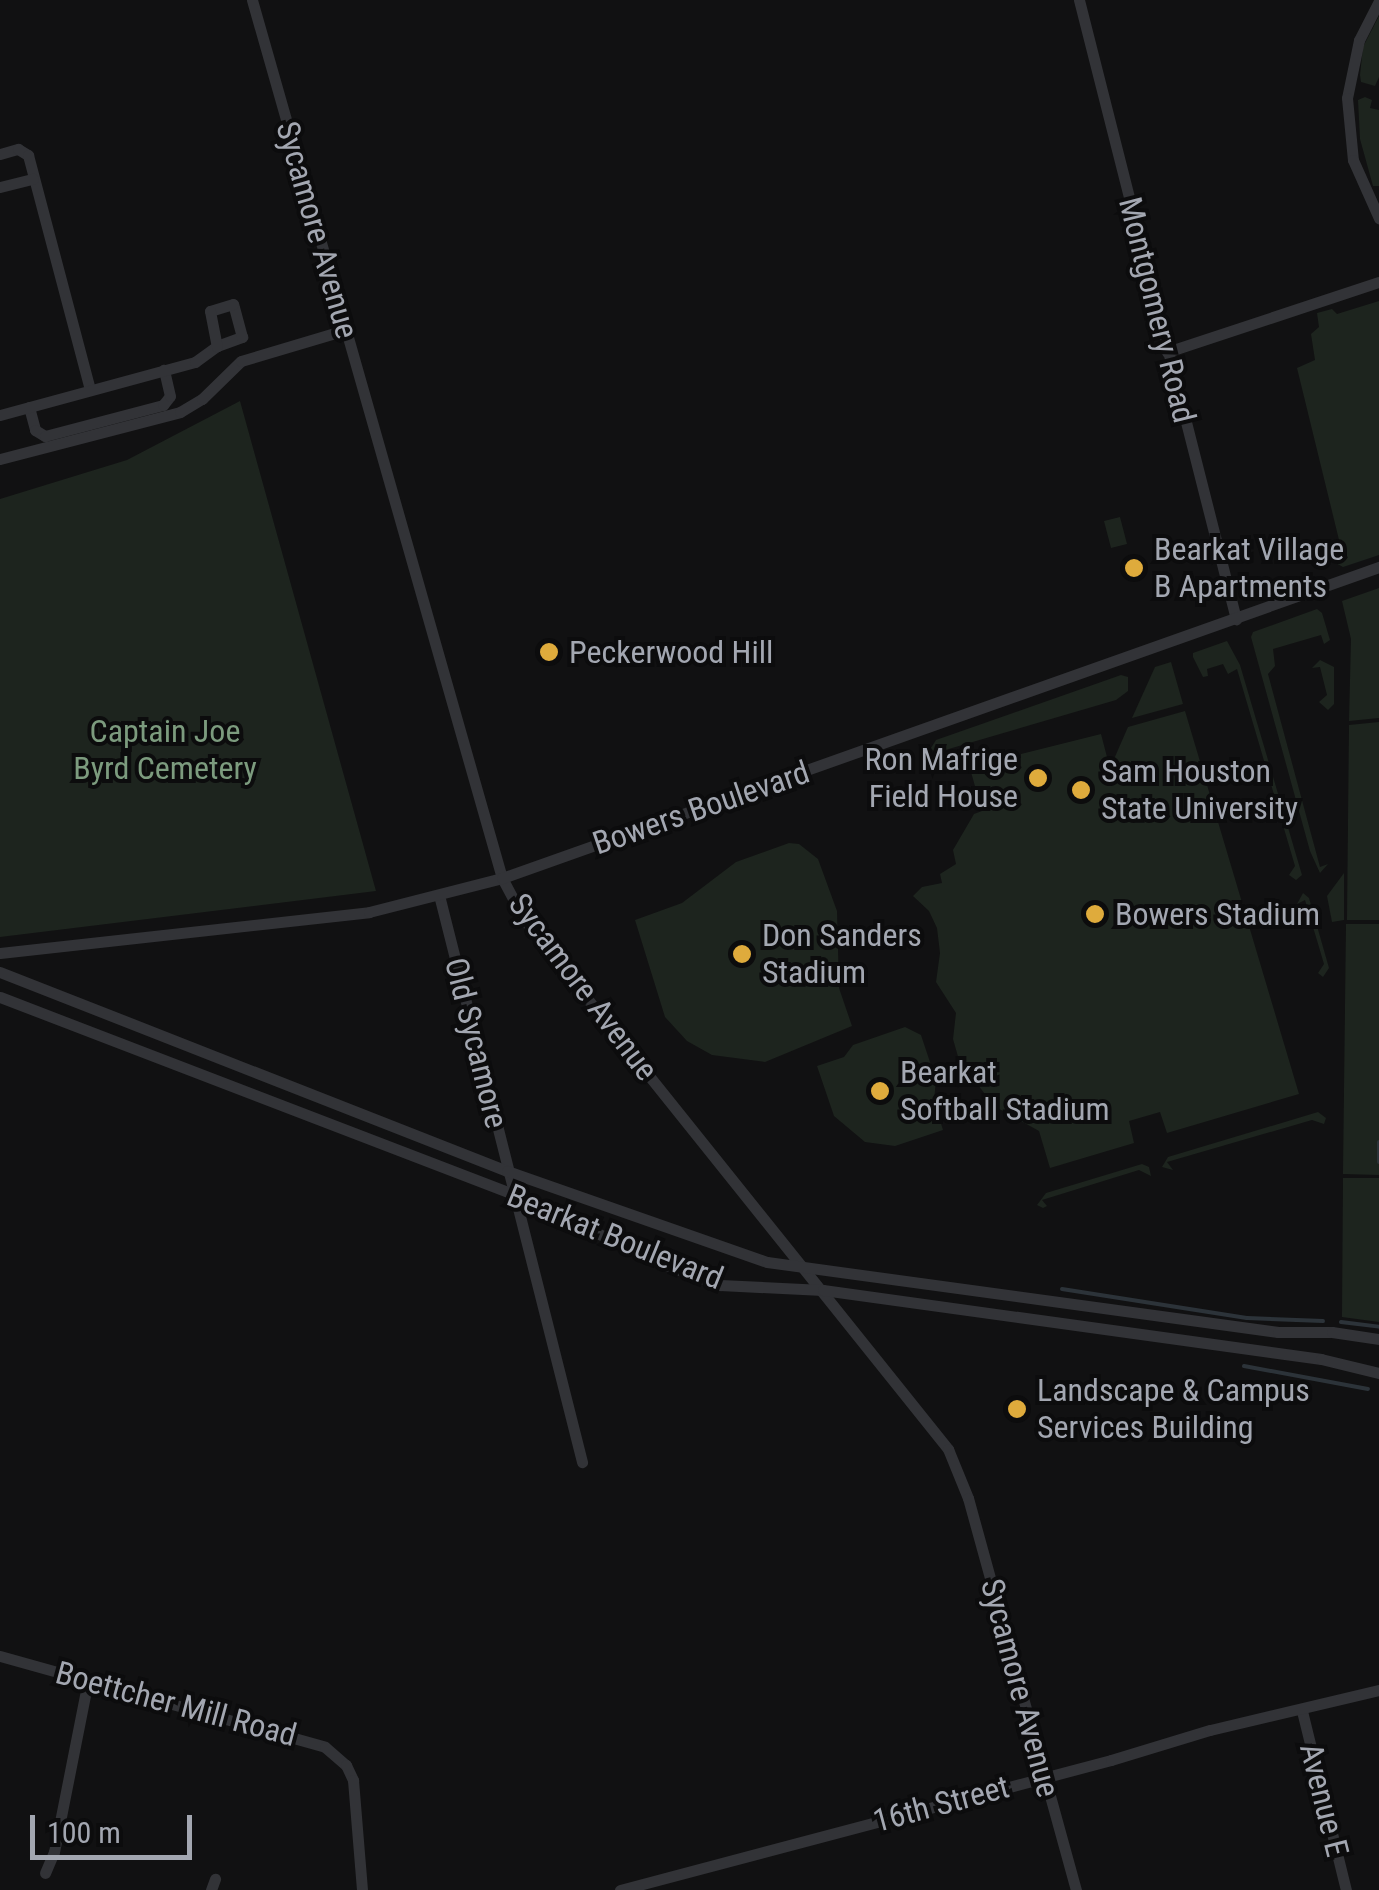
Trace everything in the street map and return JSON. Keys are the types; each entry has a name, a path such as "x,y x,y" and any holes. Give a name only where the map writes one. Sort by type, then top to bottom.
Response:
{"street":[{"name":"Sycamore Avenue","path":"252,0 502,878 525,921 933,1426 958,1472 1076,1890"},
{"name":"Montgomery Road","path":"1079,0 1236,619"},
{"path":"1379,2 1359,40 1347,98 1354,160 1379,218"},
{"path":"0,154 25,150 90,390"},
{"path":"0,188 34,178"},
{"path":"1167,352 1379,282"},
{"path":"3,455 180,412 202,399 241,361 346,330"},
{"path":"0,415 195,362 217,346"},
{"path":"28,407 35,430 45,436 163,404 170,396 164,370"},
{"name":"Bowers Boulevard","path":"0,953 337,916 502,878 1379,567"},
{"name":"Old Sycamore","path":"440,895 582,1462"},
{"name":"Bearkat Boulevard","path":"0,972 508,1171 734,1252 806,1267 1278,1332 1332,1332 1379,1339"},
{"name":"Bearkat Boulevard","path":"0,998 513,1194 692,1276 752,1288 823,1290 1322,1359 1379,1373"},
{"name":"Boettcher Mill Road","path":"0,1656 310,1740 346,1765 356,1800 362,1890"},
{"path":"45,1874 54,1852 88,1680"},
{"name":"16th Street","path":"620,1890 672,1884 1210,1730 1379,1690"},
{"name":"Avenue E","path":"1302,1711 1346,1890"}],"green space":[{"path":"1379,16 1379,77 1375,86 1361,82 1360,75 1363,47"},
{"path":"1358,100 1372,100 1370,108 1379,110 1379,186 1373,186 1360,139"},
{"path":"1379,301 1379,555 1343,567 1334,562 1331,549 1340,544 1297,368 1315,360 1311,334 1319,327 1317,313 1332,309 1337,314"},
{"name":"Captain Joe Byrd Cemetery","path":"240,401 376,891 0,937 0,499 127,460"},
{"path":"1120,517 1127,544 1111,548 1104,521"},
{"path":"1379,588 1379,718 1349,721 1351,639 1342,601"},
{"path":"1317,609 1322,613 1330,640 1324,644 1321,635 1273,649 1275,666 1268,674 1320,867 1328,864 1320,873 1310,851 1251,637 1253,632"},
{"path":"1227,641 1240,665 1302,875 1296,880 1289,875 1295,866 1237,669 1228,674 1223,664 1207,669 1208,676 1203,677 1193,657 1193,653"},
{"path":"1320,660 1334,667 1334,704 1328,710 1319,702 1327,695 1320,667 1312,668"},
{"path":"1171,662 1183,704 1132,718 1155,667"},
{"path":"1121,675 1128,677 1128,691 1116,700 935,753 931,748 936,740"},
{"name":"Bowers Stadium","path":"1185,711 1299,1094 1167,1133 1160,1112 1129,1121 1134,1143 1050,1168 1039,1131 994,1106 959,1060 953,1039 956,1013 936,982 940,953 937,928 929,911 913,896 922,887 942,883 940,874 956,864 953,850 974,814 982,811 971,772 1021,758 1021,754 1101,734 1112,776 1118,775 1114,759 1128,727"},
{"path":"1379,722 1379,920 1347,920 1349,725"},
{"name":"Don Sanders Stadium","path":"789,843 799,844 818,859 837,911 839,988 852,1026 765,1062 712,1055 687,1041 665,1017 635,920 682,903 736,862"},
{"path":"1344,873 1344,920 1332,922 1327,896"},
{"path":"1303,893 1309,898 1329,968 1323,977 1318,973 1324,964 1305,900 1297,904"},
{"path":"1346,924 1379,924 1379,1175 1343,1174"},
{"name":"Bearkat Softball Stadium","path":"905,1027 921,1035 936,1080 934,1101 943,1130 895,1146 865,1142 834,1116 817,1066 844,1057 853,1045"},
{"path":"1318,1112 1326,1118 1324,1124 1312,1120 1167,1162 1173,1170 1162,1167 1168,1157"},
{"path":"1142,1164 1149,1167 1151,1176 1139,1170 1042,1200 1047,1206 1043,1208 1037,1205 1046,1193"},
{"path":"1343,1178 1379,1178 1379,1322 1342,1317"}],"waterway":[{"path":"1379,1142 1379,1162"},
{"path":"1062,1289 1247,1318 1323,1321"},
{"path":"1341,1322 1379,1327"},
{"path":"1244,1366 1368,1389"}],"place":[{"name":"Bearkat Village B Apartments","path":"1134,568"},
{"name":"Peckerwood Hill","path":"549,652"},
{"name":"Ron Mafrige Field House","path":"1038,778"},
{"name":"Sam Houston State University","path":"1081,790"},
{"name":"Bowers Stadium","path":"1095,914"},
{"name":"Don Sanders Stadium","path":"742,954"},
{"name":"Bearkat Softball Stadium","path":"880,1091"},
{"name":"Landscape & Campus Services Building","path":"1017,1409"}]}
